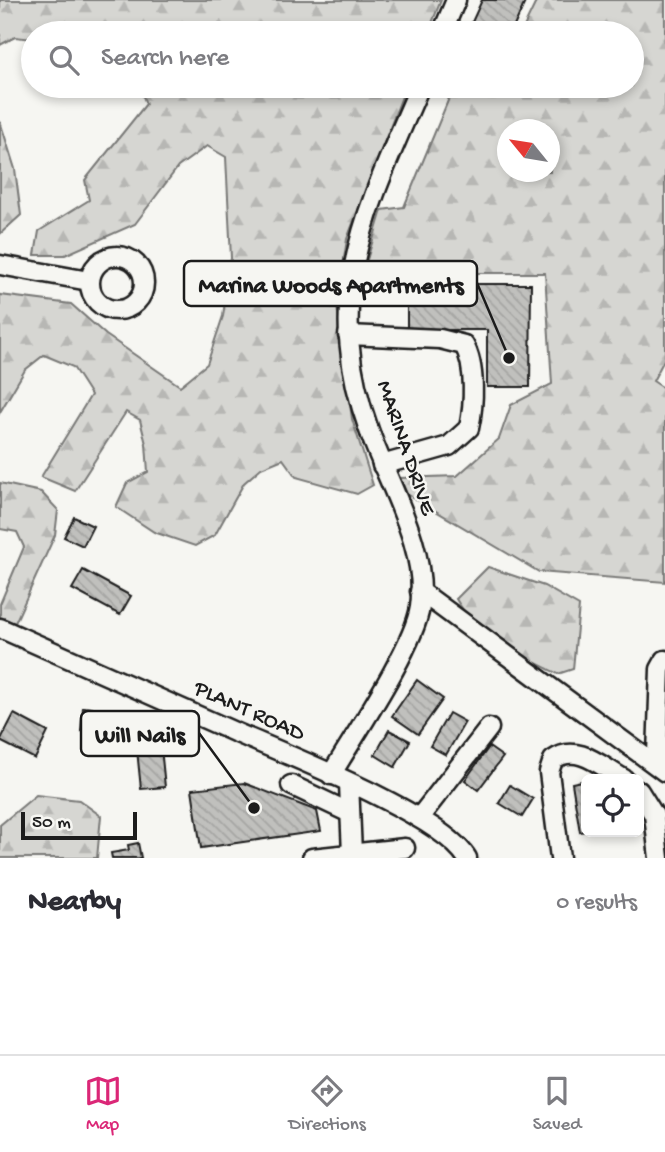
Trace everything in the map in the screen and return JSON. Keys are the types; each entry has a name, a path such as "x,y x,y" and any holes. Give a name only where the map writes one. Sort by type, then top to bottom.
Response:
{"street":[{"path":"447,21 456,0"},
{"name":"MARINA DRIVE","path":"331,775 404,646 420,608 420,591 412,544 356,388 348,335 351,270 363,224 415,98"},
{"path":"0,265 89,281"},
{"path":"348,335 440,339 464,345 468,353 472,402 469,428 449,446 382,465"},
{"path":"420,591 665,772"},
{"name":"PLANT ROAD","path":"0,628 349,783 445,833 467,858"},
{"path":"664,661 657,755 665,772"},
{"path":"419,818 489,728"},
{"path":"561,858 549,772 553,760 567,752 579,754 615,774"},
{"path":"349,783 352,854"},
{"path":"291,785 350,813"},
{"path":"644,799 654,815 659,858"},
{"path":"312,858 405,848"}],"green space":[{"path":"0,0 441,0 433,21 21,21 21,38 15,37 0,45"},
{"path":"537,0 665,0 665,358 653,381 665,389 665,582 539,572 407,494 400,478 457,476 499,439 511,405 552,384 545,273 363,273 382,210 404,207 449,98 644,98 644,21 527,21"},
{"path":"144,98 401,98 347,239 337,306 352,419 373,485 357,494 296,477 283,459 261,468 244,483 215,535 195,546 154,532 116,507 127,483 148,472 146,444 140,420 126,412 75,491 41,477 91,395 73,367 44,355 25,370 0,412 0,295 71,304 106,335 180,386 207,364 223,316 231,258 226,157 207,146 178,167 135,224 65,255 35,255 39,231 89,200 85,180 146,104"},
{"path":"0,121 15,169 21,215 0,234"},
{"path":"0,483 41,492 58,510 55,535 15,623 0,617 0,604 24,547 17,532 0,529"},
{"path":"488,567 544,586 579,606 573,669 558,674 529,659 488,634 465,612 456,599"},
{"path":"36,795 79,800 101,816 97,858 0,858 0,825"}],"building":[{"path":"482,0 526,0 516,21 472,21"},
{"path":"407,284 531,284 530,387 487,387 487,330 407,330"},
{"path":"74,517 93,526 83,546 64,537"},
{"path":"83,570 131,596 120,615 72,589"},
{"path":"417,680 443,699 418,734 392,716"},
{"path":"83,707 107,710 104,733 81,731"},
{"path":"449,713 465,722 446,755 430,746"},
{"path":"14,714 48,732 35,759 0,741"},
{"path":"389,730 410,741 395,767 375,755"},
{"path":"160,738 165,787 141,789 136,740"},
{"path":"489,747 503,757 478,790 465,780"},
{"path":"581,781 581,832 580,832 572,783"},
{"path":"244,783 317,811 321,831 201,848 192,789"},
{"path":"510,785 533,799 522,817 499,803"},
{"path":"138,843 141,858 112,858 111,853 129,850 128,845"}],"place":[{"name":"Marina Woods Apartments","path":"509,358"},
{"name":"Will Nails","path":"254,808"}]}
